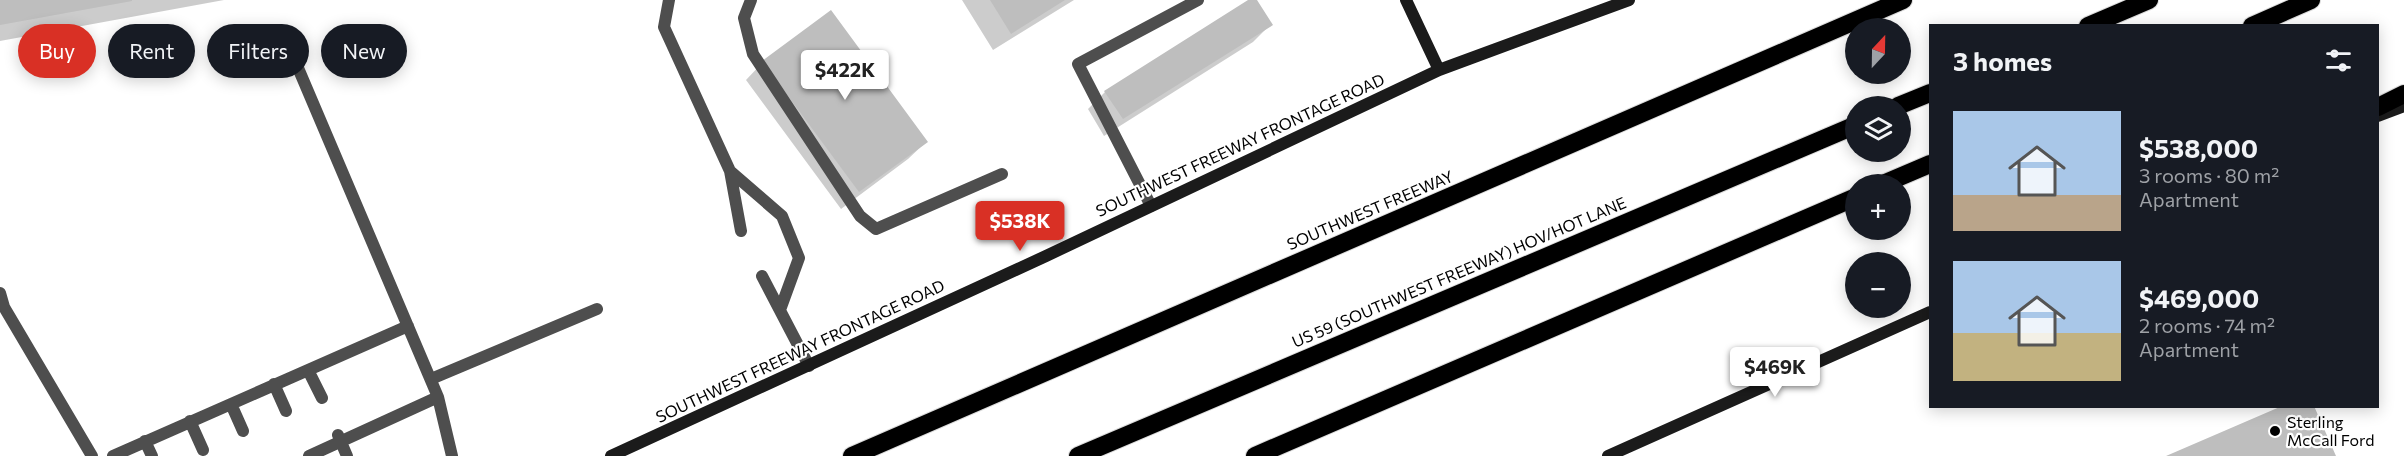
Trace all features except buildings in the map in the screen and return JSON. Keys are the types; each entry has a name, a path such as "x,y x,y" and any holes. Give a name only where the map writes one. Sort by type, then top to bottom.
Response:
{"highway":[{"name":"SOUTHWEST FREEWAY","path":"852,456 1903,0"},
{"path":"2096,22 2143,0"},
{"path":"2096,22 2149,0"},
{"path":"2257,24 2311,0"},
{"path":"1911,101 1929,93"},
{"path":"2379,106 2404,93"},
{"name":"US 59 (SOUTHWEST FREEWAY) HOV/HOT LANE","path":"1078,456 1845,130"},
{"path":"1906,174 1929,164"},
{"path":"1255,456 1845,201"}],"main road":[{"path":"1406,0 1439,70"},
{"name":"SOUTHWEST FREEWAY FRONTAGE ROAD","path":"610,456 809,366 1439,70 1614,3 1629,0"},
{"path":"2379,116 2404,105"},
{"path":"1608,456 1929,312"}],"lane":[{"path":"669,0 664,27 730,171 741,231"},
{"path":"751,0 744,18 753,54 860,216 876,229 1002,174"},
{"path":"1151,206 1078,64 1198,0"},
{"path":"303,78 438,397 452,456"},
{"path":"730,171 782,216 800,258 780,310"},
{"path":"762,276 809,366"},
{"path":"0,294 4,307 92,456"},
{"path":"430,379 597,309"},
{"path":"113,456 408,326"},
{"path":"308,370 322,398"},
{"path":"274,384 286,411"},
{"path":"306,453 438,397"},
{"path":"231,404 243,431"},
{"path":"190,421 203,450"},
{"path":"339,438 346,456"},
{"path":"146,441 152,456"}],"place":[{"name":"Sterling McCall Ford","path":"2275,431"}]}
